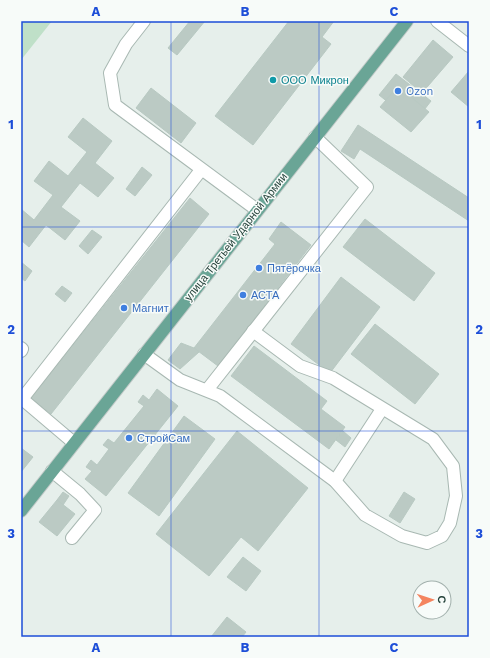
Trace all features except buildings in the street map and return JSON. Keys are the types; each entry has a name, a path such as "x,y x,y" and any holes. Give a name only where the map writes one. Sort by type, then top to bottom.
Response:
{"main road":[{"name":"улица Третьей Ударной Армии","path":"21,511 407,21"}],"street":[{"path":"144,21 126,44 110,73 115,106 257,210"},
{"path":"437,21 469,46"},
{"path":"207,390 367,187 315,137"},
{"path":"74,443 21,398 201,170"},
{"path":"144,354 180,380 220,396 335,481 365,515 402,536 427,543 442,536 450,523 456,496 453,466 433,439 333,378 300,366 253,331"},
{"path":"335,481 382,409"},
{"path":"52,471 80,494 95,510 72,538"}],"green space":[{"path":"21,21 52,21 21,60"}],"place":[{"name":"ООО Микрон","path":"273,80"},
{"name":"Ozon","path":"398,91"},
{"name":"Пятёрочка","path":"259,268"},
{"name":"АСТА","path":"243,295"},
{"name":"Магнит","path":"124,308"},
{"name":"СтройСам","path":"129,438"}]}
